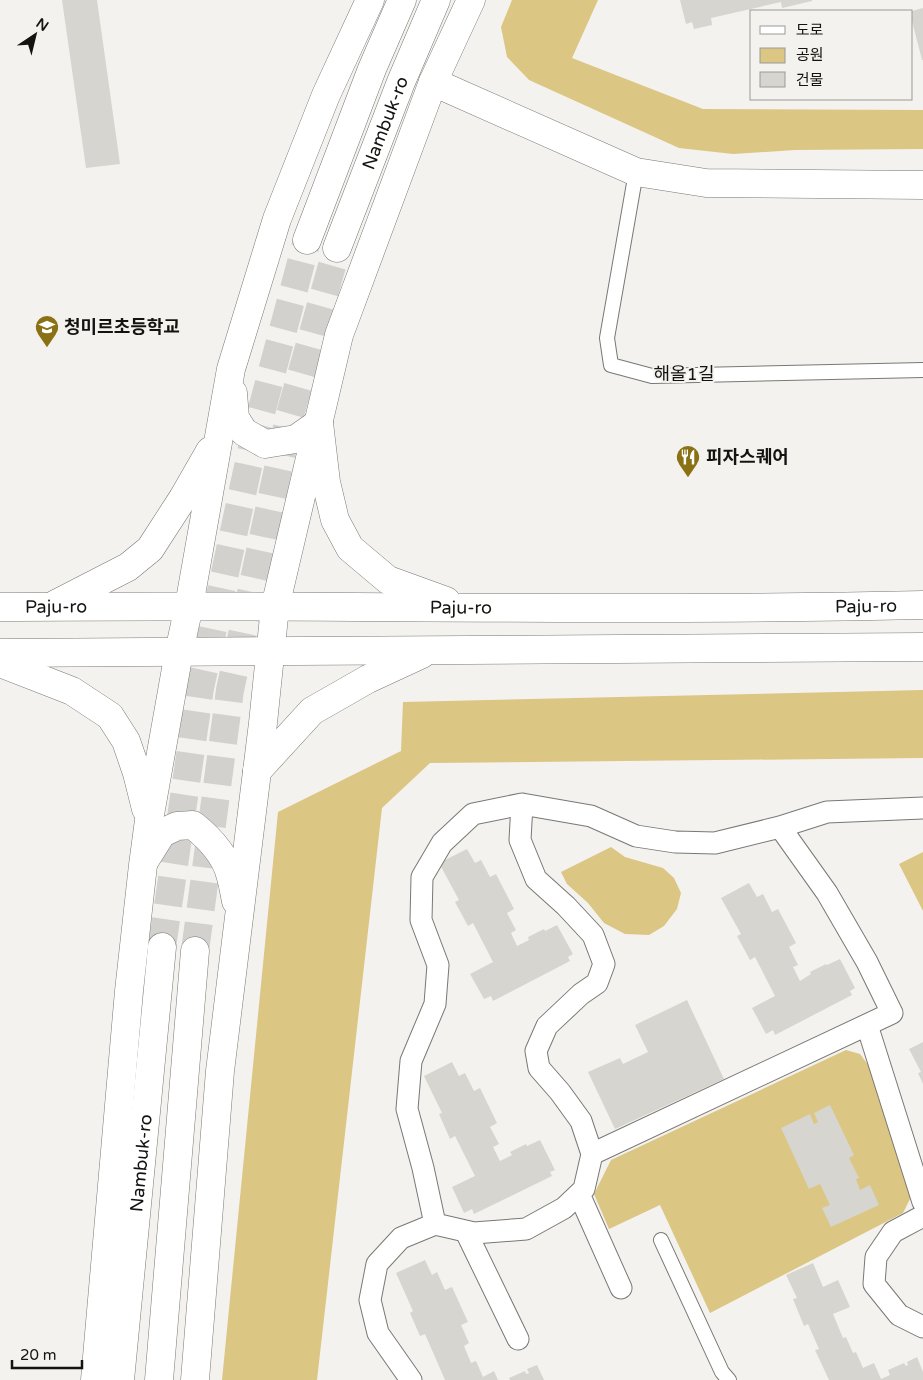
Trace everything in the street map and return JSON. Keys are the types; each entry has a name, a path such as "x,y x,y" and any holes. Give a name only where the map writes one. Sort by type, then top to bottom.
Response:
{"main road":[{"path":"95,1380 142,865 231,369 277,219 326,95 370,0"},
{"name":"Nambuk-ro","path":"307,240 372,69 402,0"},
{"name":"Nambuk-ro","path":"337,248 401,82 436,0"},
{"path":"195,1380 220,1071 275,607 339,335 433,82 471,0"},
{"path":"433,82 636,172 706,184 923,185"},
{"path":"231,369 235,418 244,432 265,444 296,439 319,423"},
{"path":"319,423 326,482 335,520 350,548 388,580 465,607"},
{"path":"51,607 128,566 150,549 183,498 220,434"},
{"name":"Paju-ro","path":"0,607 784,608 923,604"},
{"path":"0,653 923,647"},
{"path":"257,771 312,711 368,679 430,650"},
{"path":"0,663 72,691 110,716 126,741 138,774 149,820"},
{"path":"142,865 162,834 177,826 193,825 205,834 222,857 230,872 239,920"},
{"name":"Nambuk-ro","path":"120,1380 162,947"},
{"name":"Nambuk-ro","path":"159,1380 194,951"}],"street":[{"path":"411,1380 378,1334 370,1300 377,1264 401,1238 435,1224 474,1234 526,1229 564,1208 584,1189 592,1154 581,1121 560,1092 539,1068 536,1051 547,1026 581,994 598,984 604,964 593,935 566,906 536,879 520,840 522,804"},
{"path":"435,1224 407,1108 411,1061 435,1004 438,965 420,920 422,877 442,843 473,814 522,804 591,816 636,836 675,842 715,843 780,827 827,812 923,808"},
{"path":"592,1154 892,1014 867,962 827,893 780,827"},
{"path":"867,1025 923,1202"},
{"path":"579,1194 621,1288"},
{"path":"923,1216 893,1232 876,1257 874,1284 899,1314 923,1327"},
{"path":"466,1232 518,1339"}],"lane":[{"name":"해올1길","path":"636,172 608,338 611,365 652,376 923,370"},
{"path":"661,1240 722,1372 729,1380"}],"green space":[{"path":"512,0 598,0 572,58 703,109 923,110 923,149 795,150 733,154 679,148 529,80 507,57 501,27"},
{"path":"923,690 923,758 430,763 382,808 317,1380 222,1380 278,812 401,751 403,702"},
{"path":"611,847 625,857 663,868 674,878 681,893 677,909 664,926 649,935 625,934 604,923 588,903 567,884 561,872"},
{"path":"923,852 923,911 899,864"},
{"path":"846,1050 860,1054 869,1066 911,1197 903,1213 710,1313 660,1205 609,1229 594,1194 611,1160"}],"building":[{"path":"62,0 97,0 120,164 86,168"},
{"path":"680,0 812,1 782,8 781,2 711,18 712,25 694,29 692,22 686,24"},
{"path":"923,8 923,60 913,25 913,11"},
{"path":"467,849 475,863 481,860 490,877 496,874 514,909 507,913 516,930 511,933 517,946 529,940 528,937 557,925 573,954 568,957 570,961 493,1001 491,996 484,999 470,974 493,962 473,923 468,926 455,902 459,900 439,863"},
{"path":"749,883 757,897 763,894 772,912 778,909 796,943 789,947 798,965 793,967 800,981 811,974 810,972 840,959 855,988 850,991 852,995 775,1035 773,1030 766,1034 752,1008 775,996 755,957 750,960 737,936 741,934 721,898"},
{"path":"687,1000 724,1079 615,1129 588,1072 620,1058 623,1064 648,1052 635,1025"},
{"path":"923,1042 923,1084 918,1073 921,1072 909,1049"},
{"path":"452,1062 459,1076 465,1073 474,1091 480,1088 497,1123 490,1127 499,1144 493,1147 500,1161 512,1155 510,1152 540,1140 555,1170 550,1172 552,1176 474,1214 472,1209 464,1213 452,1187 475,1176 455,1136 450,1139 439,1114 442,1113 424,1076"},
{"path":"830,1105 854,1155 849,1158 859,1178 856,1179 860,1190 870,1185 879,1205 831,1227 822,1208 830,1205 820,1184 809,1189 781,1128 810,1114 814,1124 818,1122 814,1113"},
{"path":"425,1260 432,1275 437,1272 445,1290 452,1287 468,1322 461,1325 469,1343 464,1346 471,1363 476,1361 483,1377 494,1371 498,1380 445,1380 425,1334 420,1336 410,1313 413,1311 396,1273"},
{"path":"813,1263 823,1287 838,1280 850,1307 833,1314 843,1338 846,1337 853,1353 856,1352 863,1368 874,1363 881,1379 890,1375 888,1370 904,1363 906,1366 908,1365 907,1362 917,1357 923,1372 923,1380 829,1380 815,1350 819,1349 808,1324 804,1326 793,1299 797,1298 786,1275"},
{"path":"537,1365 544,1380 510,1380 509,1378 525,1371 526,1374 529,1373 527,1369"}],"tunnel":[{"path":"162,947 200,688 254,439 307,240"},
{"path":"195,951 230,690 289,418 337,248"}],"place":[{"name":"청미르초등학교","path":"47,348"},
{"name":"피자스퀘어","path":"688,478"}]}
